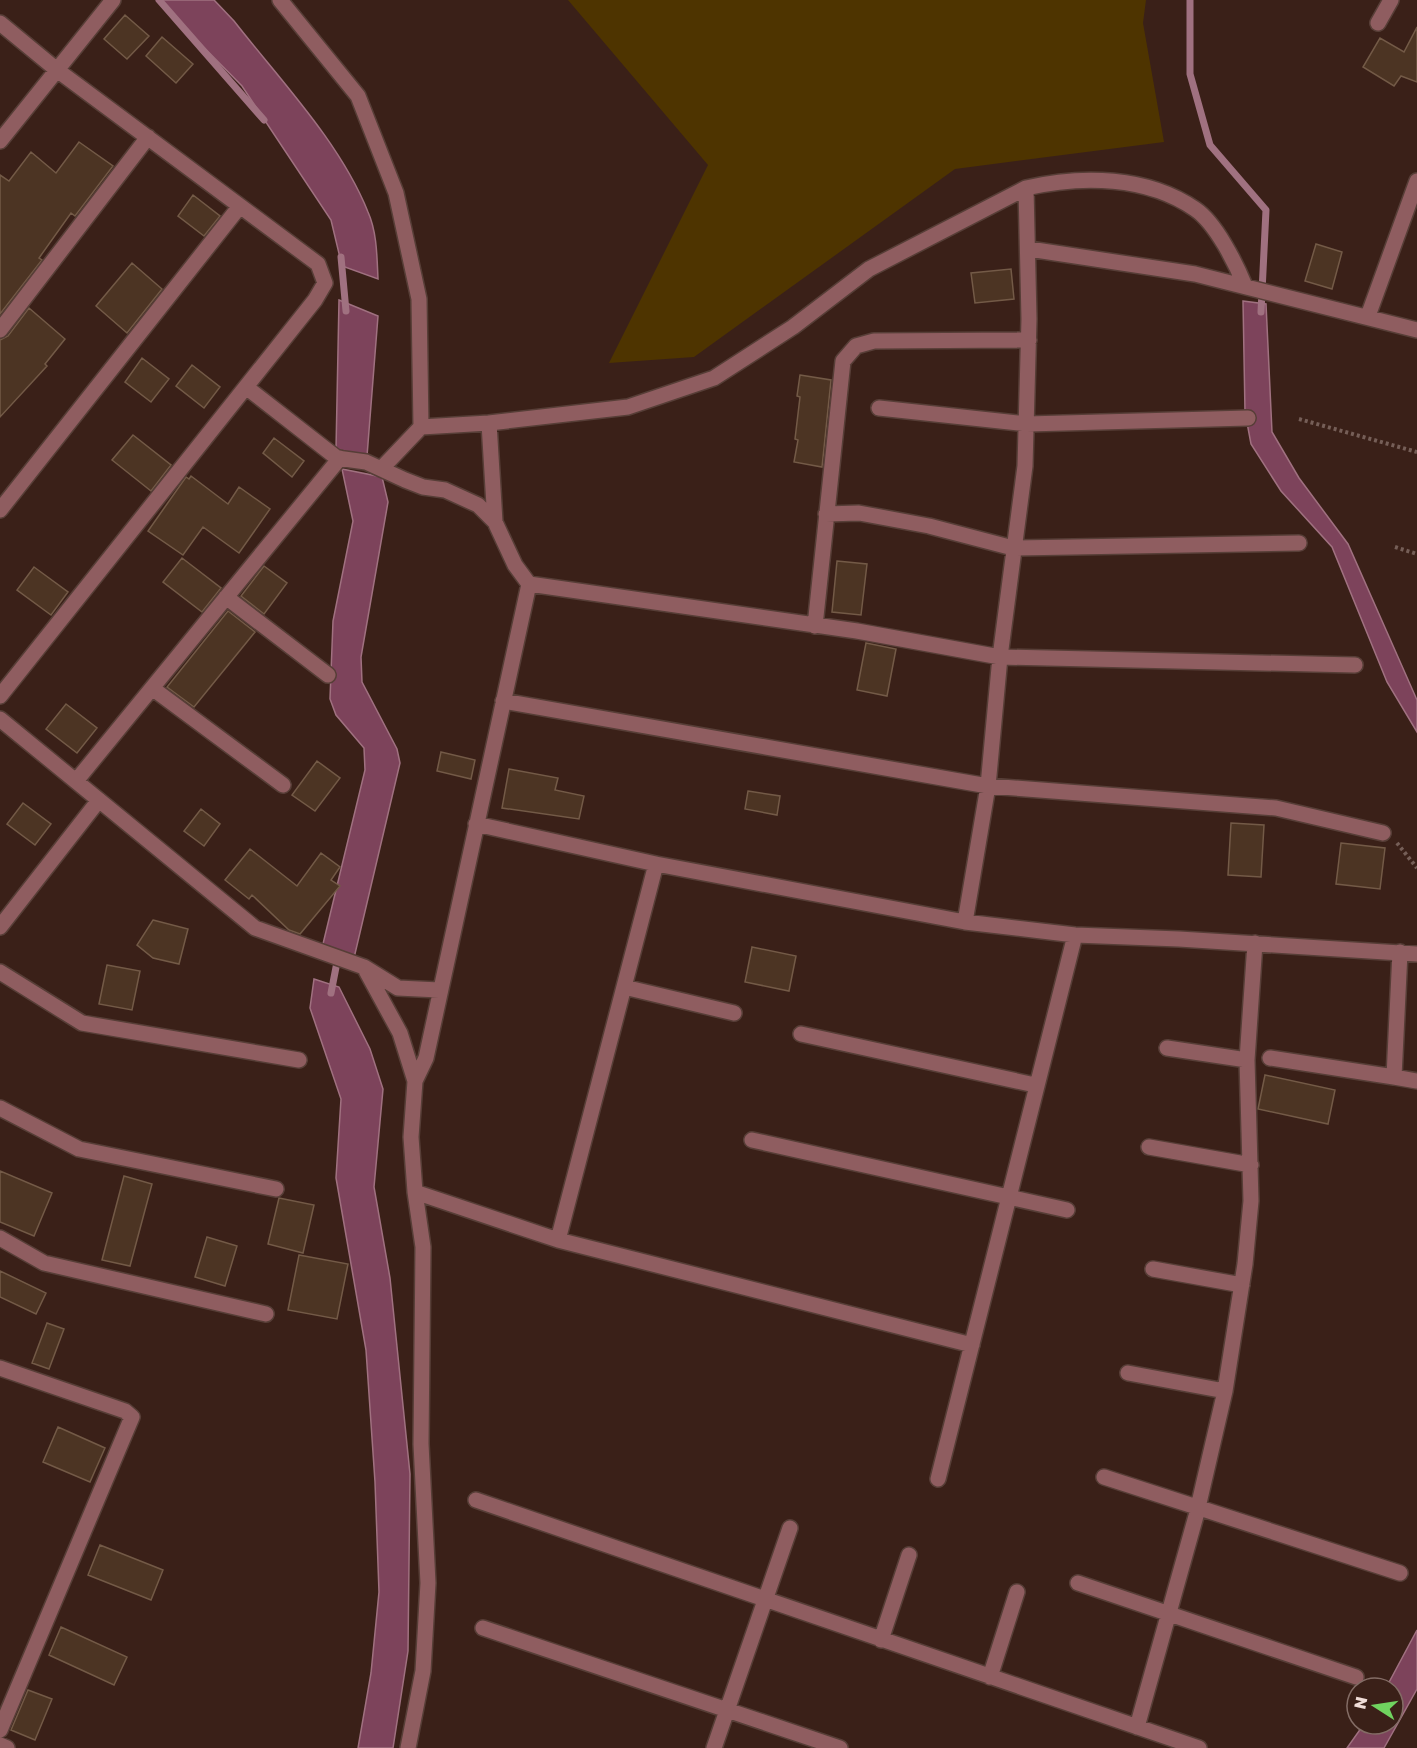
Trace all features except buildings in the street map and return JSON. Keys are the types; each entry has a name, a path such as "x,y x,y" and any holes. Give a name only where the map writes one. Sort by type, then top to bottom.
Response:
{"street":[{"path":"0,141 113,0"},
{"path":"280,0 358,96 396,193 419,299 421,427"},
{"path":"1378,23 1391,0"},
{"path":"0,23 57,69 318,264 325,283 315,300 0,696"},
{"path":"0,330 148,137"},
{"path":"382,468 421,427 489,423 628,407 714,378 793,327 869,269 1026,188 1060,180 1096,180 1153,187 1197,210 1232,255 1245,286"},
{"path":"1368,316 1417,181"},
{"path":"965,921 988,786 1000,657 1025,466 1029,340 1026,188"},
{"path":"0,510 240,206"},
{"path":"1029,249 1195,274 1417,330"},
{"path":"815,626 843,361 856,346 874,341 1029,340"},
{"path":"246,387 342,458 366,462 423,488 445,490 478,505 495,522 515,565 529,584 815,626 1000,657 1355,665"},
{"path":"879,408 1027,424 1248,418"},
{"path":"489,423 495,522"},
{"path":"76,781 342,458"},
{"path":"826,514 859,513 929,525 1013,548 1299,543"},
{"path":"414,1081 426,1058 529,584"},
{"path":"226,597 328,675"},
{"path":"152,688 283,785"},
{"path":"503,701 988,786 1276,808 1383,833"},
{"path":"3,728 76,781 255,928 364,967 398,988 440,990"},
{"path":"0,927 99,800"},
{"path":"476,824 656,864 965,921 1075,935 1255,943 1417,954"},
{"path":"558,1240 656,864"},
{"path":"938,1479 1035,1085 1075,935"},
{"path":"1137,1727 1198,1507 1225,1391 1242,1285 1251,1201 1251,1165 1246,1107 1255,943"},
{"path":"1394,1077 1400,952"},
{"path":"364,967 400,1033 414,1081 411,1137 415,1192 423,1247 421,1444 428,1583 423,1671 408,1748"},
{"path":"0,972 82,1023 299,1060"},
{"path":"624,987 734,1013"},
{"path":"801,1034 1035,1085"},
{"path":"1167,1048 1247,1060"},
{"path":"1270,1058 1417,1082"},
{"path":"0,1108 79,1149 276,1189"},
{"path":"752,1140 1067,1210"},
{"path":"1149,1147 1251,1165"},
{"path":"415,1192 558,1240 972,1345"},
{"path":"0,1238 44,1263 266,1314"},
{"path":"1153,1269 1242,1285"},
{"path":"0,1368 125,1412 132,1417 0,1730"},
{"path":"1128,1373 1225,1391"},
{"path":"1104,1477 1400,1573"},
{"path":"476,1500 1199,1748"},
{"path":"714,1748 790,1528"},
{"path":"881,1640 909,1555"},
{"path":"1078,1583 1353,1676"},
{"path":"990,1677 1017,1592"},
{"path":"483,1628 840,1748"},
{"path":"0,1745 7,1748"}],"path":[{"path":"1299,419 1417,452"},
{"path":"1395,547 1417,554"},
{"path":"1383,833 1403,847 1417,868"}],"shaded area":[{"path":"157,0 214,0 234,21 308,112 342,161 368,212 376,245 378,279 342,266 331,220 242,86"},
{"path":"568,0 1146,0 1143,23 1164,142 955,169 694,357 609,363 708,165"},
{"path":"339,300 378,316 367,456 336,450"},
{"path":"1243,301 1266,304 1272,432 1299,478 1348,544 1417,700 1417,732 1387,682 1332,547 1281,491 1251,444 1245,412"},
{"path":"342,469 382,477 388,502 361,657 362,682 397,749 400,763 354,958 322,948 365,770 364,748 336,715 330,699 333,621 353,521"},
{"path":"314,979 339,987 370,1049 383,1089 374,1187 390,1278 410,1474 408,1651 393,1748 358,1748 371,1673 379,1592 375,1482 366,1350 336,1178 341,1099 310,1008"},
{"path":"1417,1630 1417,1689 1405,1710 1405,1676 1392,1676"},
{"path":"1356,1736 1391,1736 1384,1748 1347,1748"}],"waterway":[{"path":"159,0 264,120"},
{"path":"1190,0 1190,74 1210,145 1266,210 1261,312"},
{"path":"341,257 346,311"},
{"path":"331,993 338,957"}]}
